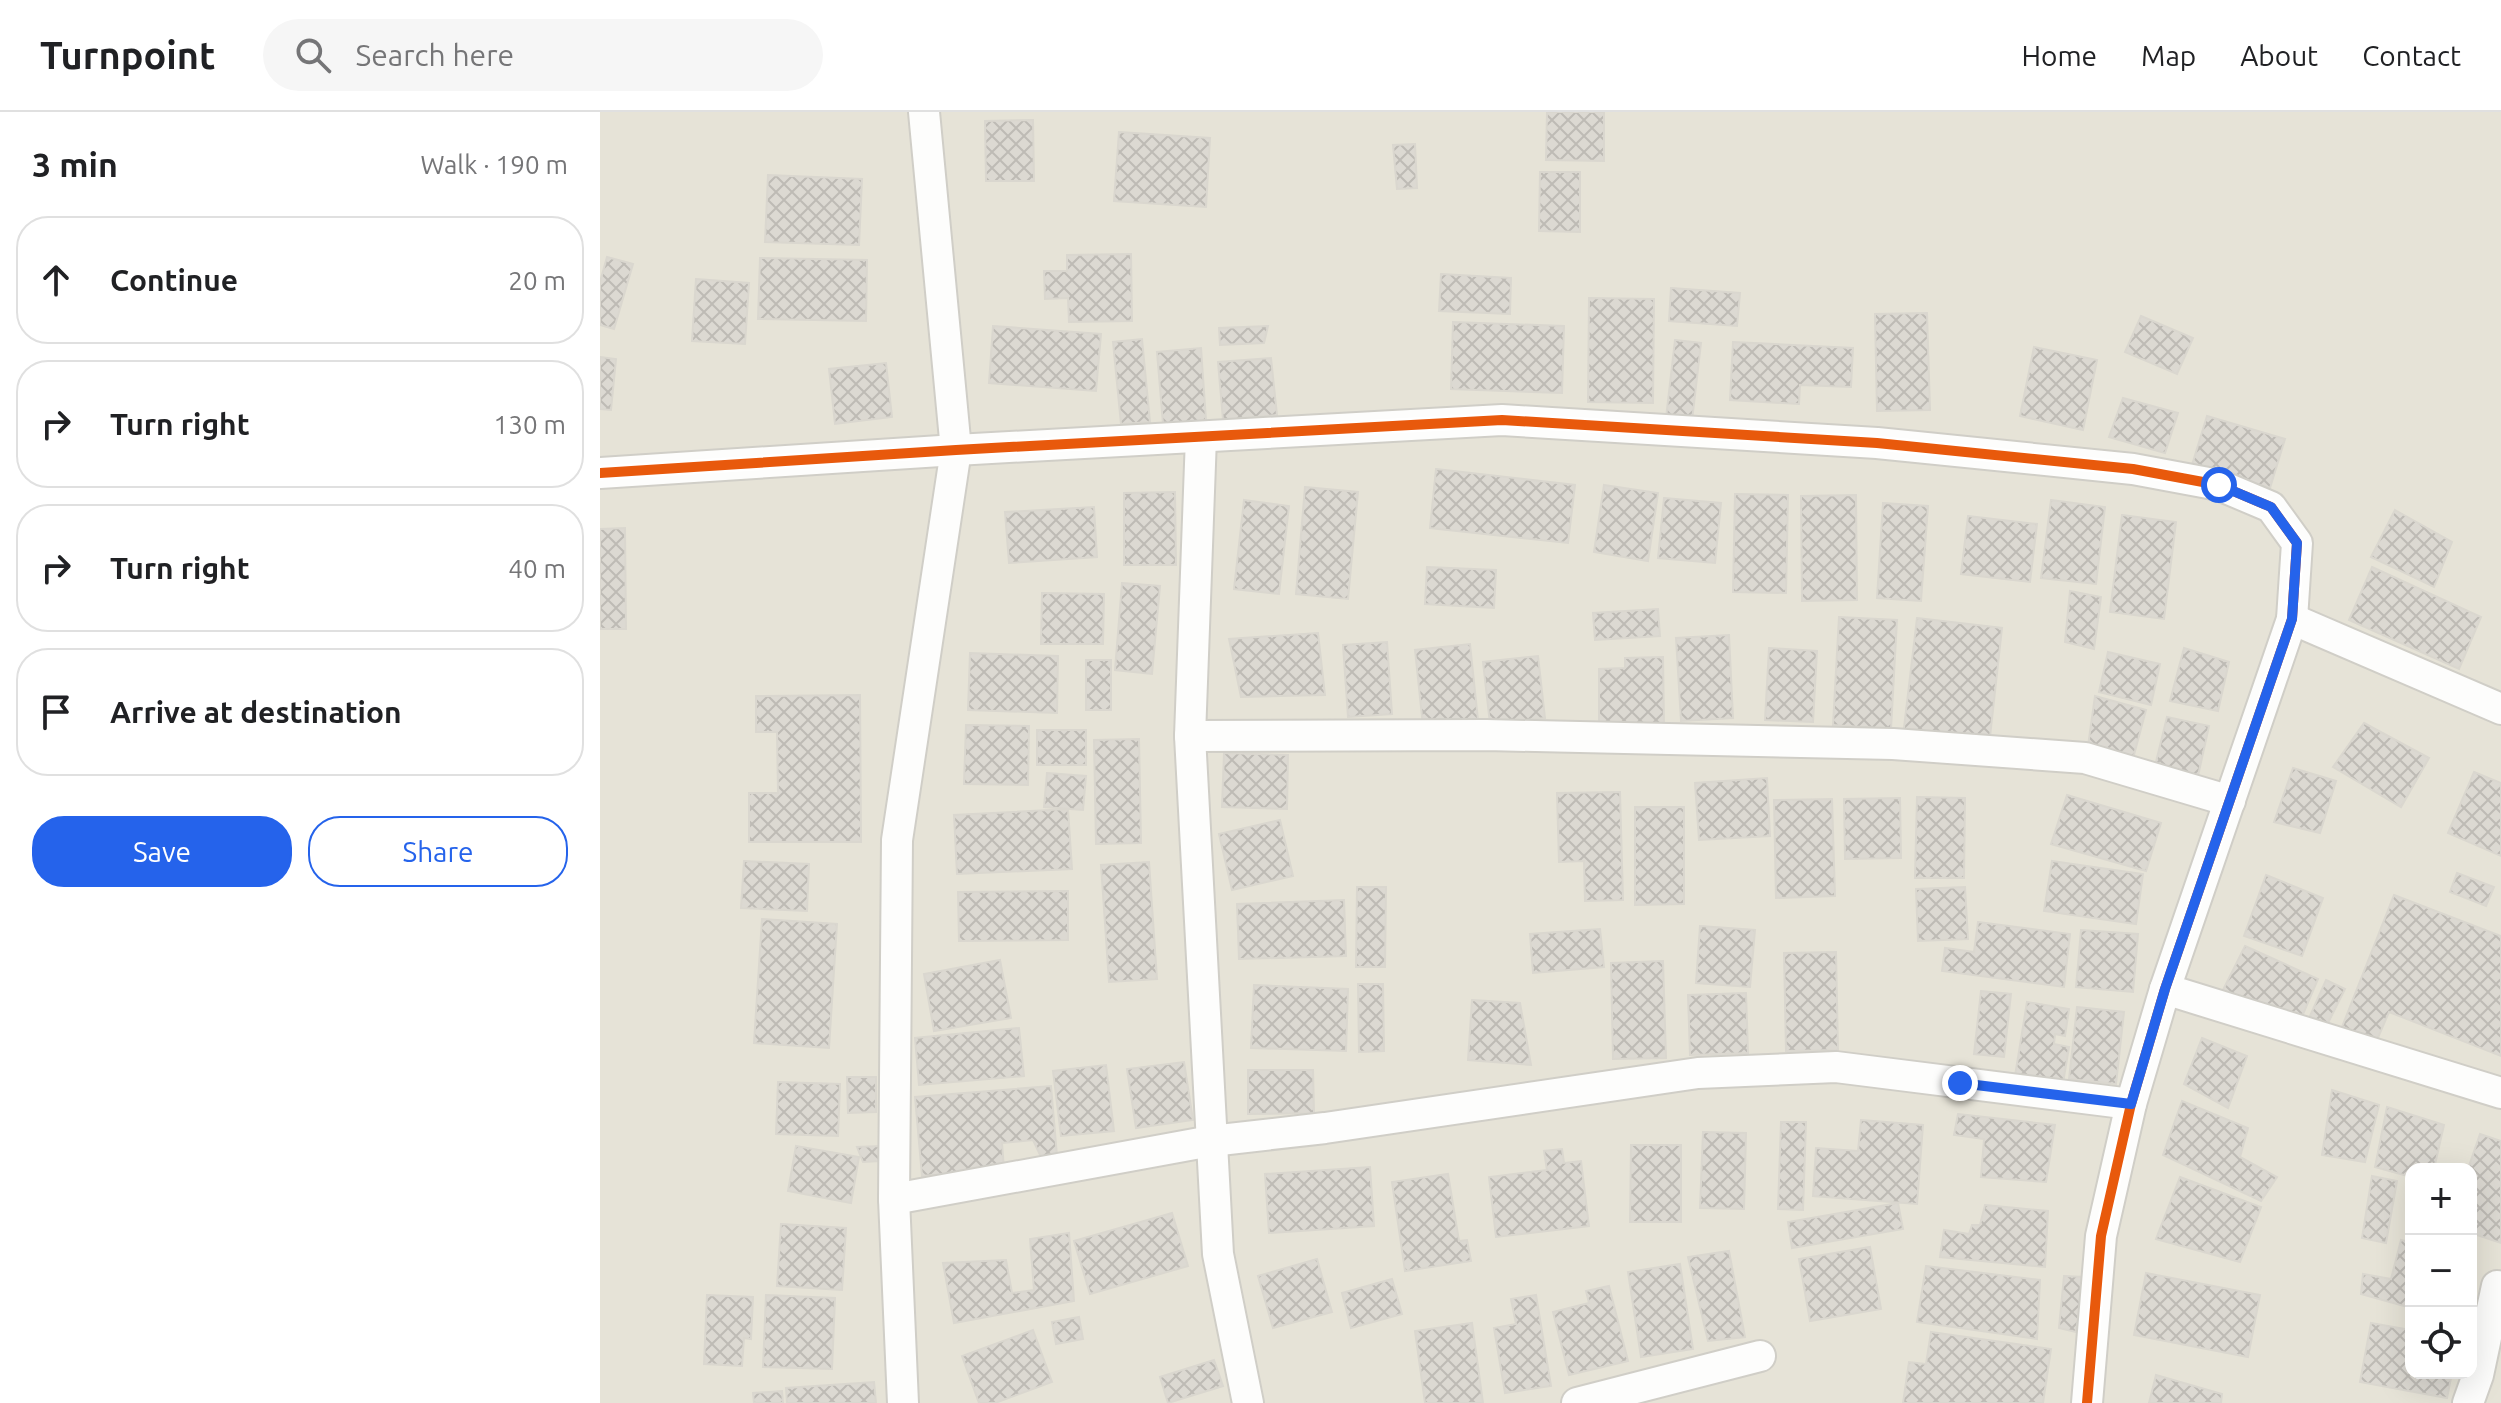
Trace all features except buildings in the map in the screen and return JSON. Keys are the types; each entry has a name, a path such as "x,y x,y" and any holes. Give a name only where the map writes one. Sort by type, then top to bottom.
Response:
{"street":[{"path":"903,1403 894,1199 897,840 956,450 924,112"},
{"path":"600,473 1502,420 1877,443 2133,469 2219,485 2271,507 2297,543 2292,619 2165,989 2131,1104 2101,1236 2087,1403"},
{"path":"1201,437 1190,736 1218,1254 1248,1403"},
{"path":"2292,619 2501,709"},
{"path":"1190,736 1486,735 1893,744 2085,758 2230,801"},
{"path":"2165,989 2501,1093"},
{"path":"894,1199 1211,1141 1325,1128 1698,1073 1836,1067 2131,1104"},
{"path":"2468,1403 2478,1375 2497,1286"},
{"path":"1577,1403 1760,1356"}],"shaded area":[{"path":"600,112 2501,112 2501,1403 600,1403"}],"cycle path":[{"path":"600,473 1502,420 1877,443 2133,469 2219,485 2271,507 2297,543 2292,619 2165,989 2131,1104 2101,1236 2087,1403"}],"route":[{"path":"1960,1083 2131,1104 2165,989 2292,619 2297,543 2271,507 2219,485"}]}
